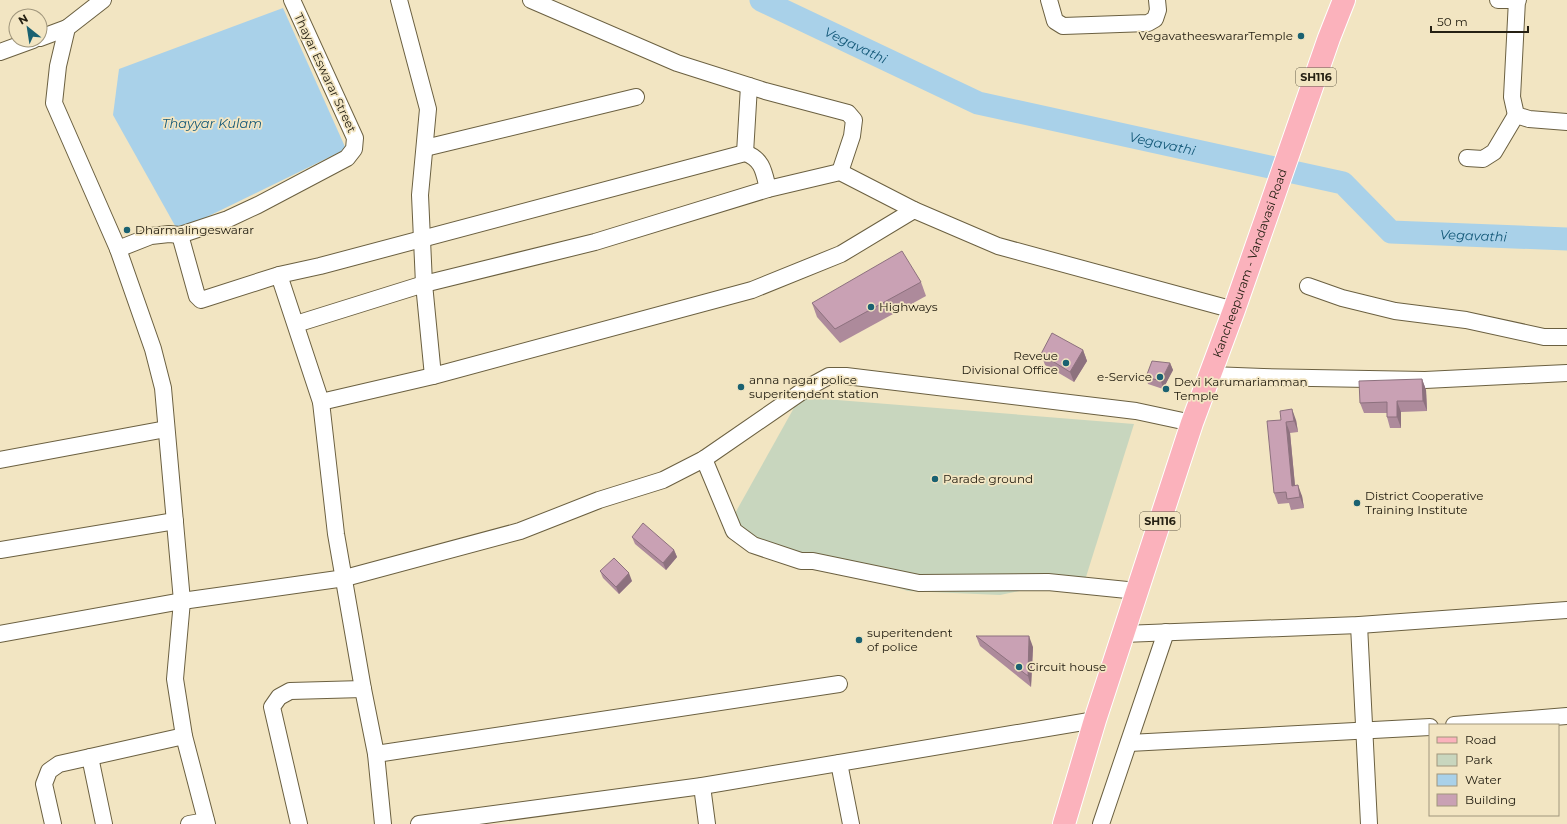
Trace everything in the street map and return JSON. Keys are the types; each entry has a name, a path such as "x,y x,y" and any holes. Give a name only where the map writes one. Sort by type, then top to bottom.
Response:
{"main road":[{"name":"Kancheepuram - Vandavasi Road","path":"1064,824 1122,634 1192,423 1211,375 1329,38 1344,0"}],"street":[{"path":"48,35 67,28 103,0"},
{"name":"Thayar Eswarar Street","path":"118,249 151,236 169,234 180,235 228,219 258,205 347,158 354,149 355,138 292,0"},
{"path":"399,0 428,109 420,195 424,284 433,376"},
{"path":"531,0 677,63 749,86 848,112 854,120 852,136 840,172"},
{"path":"1049,0 1055,21 1063,26 1148,23 1155,20 1158,10 1157,0"},
{"path":"1467,158 1484,159 1494,152 1516,115 1512,97 1518,0 1498,0"},
{"path":"67,28 58,66 54,103 118,249 153,349 163,388 182,601 175,679 184,736 207,822 189,824"},
{"path":"0,52 11,48"},
{"path":"745,153 749,86"},
{"path":"424,148 636,96"},
{"path":"1516,115 1529,119 1567,122"},
{"path":"180,235 197,296 201,300 279,275 422,239 745,153 753,156 762,165 768,190"},
{"path":"296,324 424,284 595,242 768,190 840,172 914,210 998,246 1234,310"},
{"path":"321,402 433,376 752,290 841,254 914,210"},
{"path":"279,275 321,402 336,534 376,754 383,824"},
{"path":"1308,286 1342,298 1395,311 1466,320 1544,336 1567,337"},
{"path":"1211,375 1425,380 1567,374"},
{"path":"0,634 182,601 345,578 520,531 599,500 663,480 704,459 807,388 829,376 846,376 1136,411 1192,423"},
{"path":"0,460 166,429"},
{"path":"704,459 734,531 753,545 801,561 814,561 919,584 1048,582 1137,591"},
{"path":"0,550 175,521"},
{"path":"1122,634 1359,625 1567,610"},
{"path":"1359,625 1369,824"},
{"path":"1101,824 1166,632"},
{"path":"376,754 839,684"},
{"path":"299,824 272,707 279,697 290,691 363,689"},
{"path":"1467,724 1567,716"},
{"path":"419,824 702,786 1095,720"},
{"path":"1129,743 1364,732 1429,727"},
{"path":"53,824 44,784 45,776 59,764 184,736"},
{"path":"90,757 104,824"},
{"path":"839,763 851,824"},
{"path":"702,786 707,824"}],"green space":[{"name":"Parade ground","path":"800,397 1134,424 1086,577 1000,595 908,591 724,533"}],"water":[{"name":"Thayyar Kulam","path":"283,8 346,149 178,231 113,115 119,69"}],"building":[{"path":"902,251 921,282 835,329 812,303"},
{"path":"1052,333 1083,350 1070,372 1041,354"},
{"path":"1152,361 1170,363 1161,381 1146,377"},
{"path":"1422,379 1423,401 1397,401 1397,417 1387,417 1387,402 1360,403 1359,381"},
{"path":"1292,409 1294,421 1286,422 1292,486 1298,485 1300,497 1287,499 1286,492 1274,493 1267,421 1281,420 1280,411"},
{"path":"643,523 674,550 663,563 632,537"},
{"path":"614,558 629,573 616,587 600,571"},
{"path":"976,636 1029,636 1028,676"}],"waterway":[{"name":"Vegavathi","path":"761,0 978,103 1343,183 1391,232 1567,239"}],"place":[{"name":"VegavatheeswararTemple","path":"1301,36"},
{"name":"Dharmalingeswarar","path":"127,230"},
{"name":"Highways","path":"871,307"},
{"name":"Reveue Divisional Office","path":"1066,363"},
{"name":"e-Service","path":"1160,377"},
{"name":"anna nagar police superitendent station","path":"741,387"},
{"name":"Devi Karumariamman Temple","path":"1166,389"},
{"name":"Parade ground","path":"935,479"},
{"name":"District Cooperative Training Institute","path":"1357,503"},
{"name":"superitendent of police","path":"859,640"},
{"name":"Circuit house","path":"1019,667"}]}
